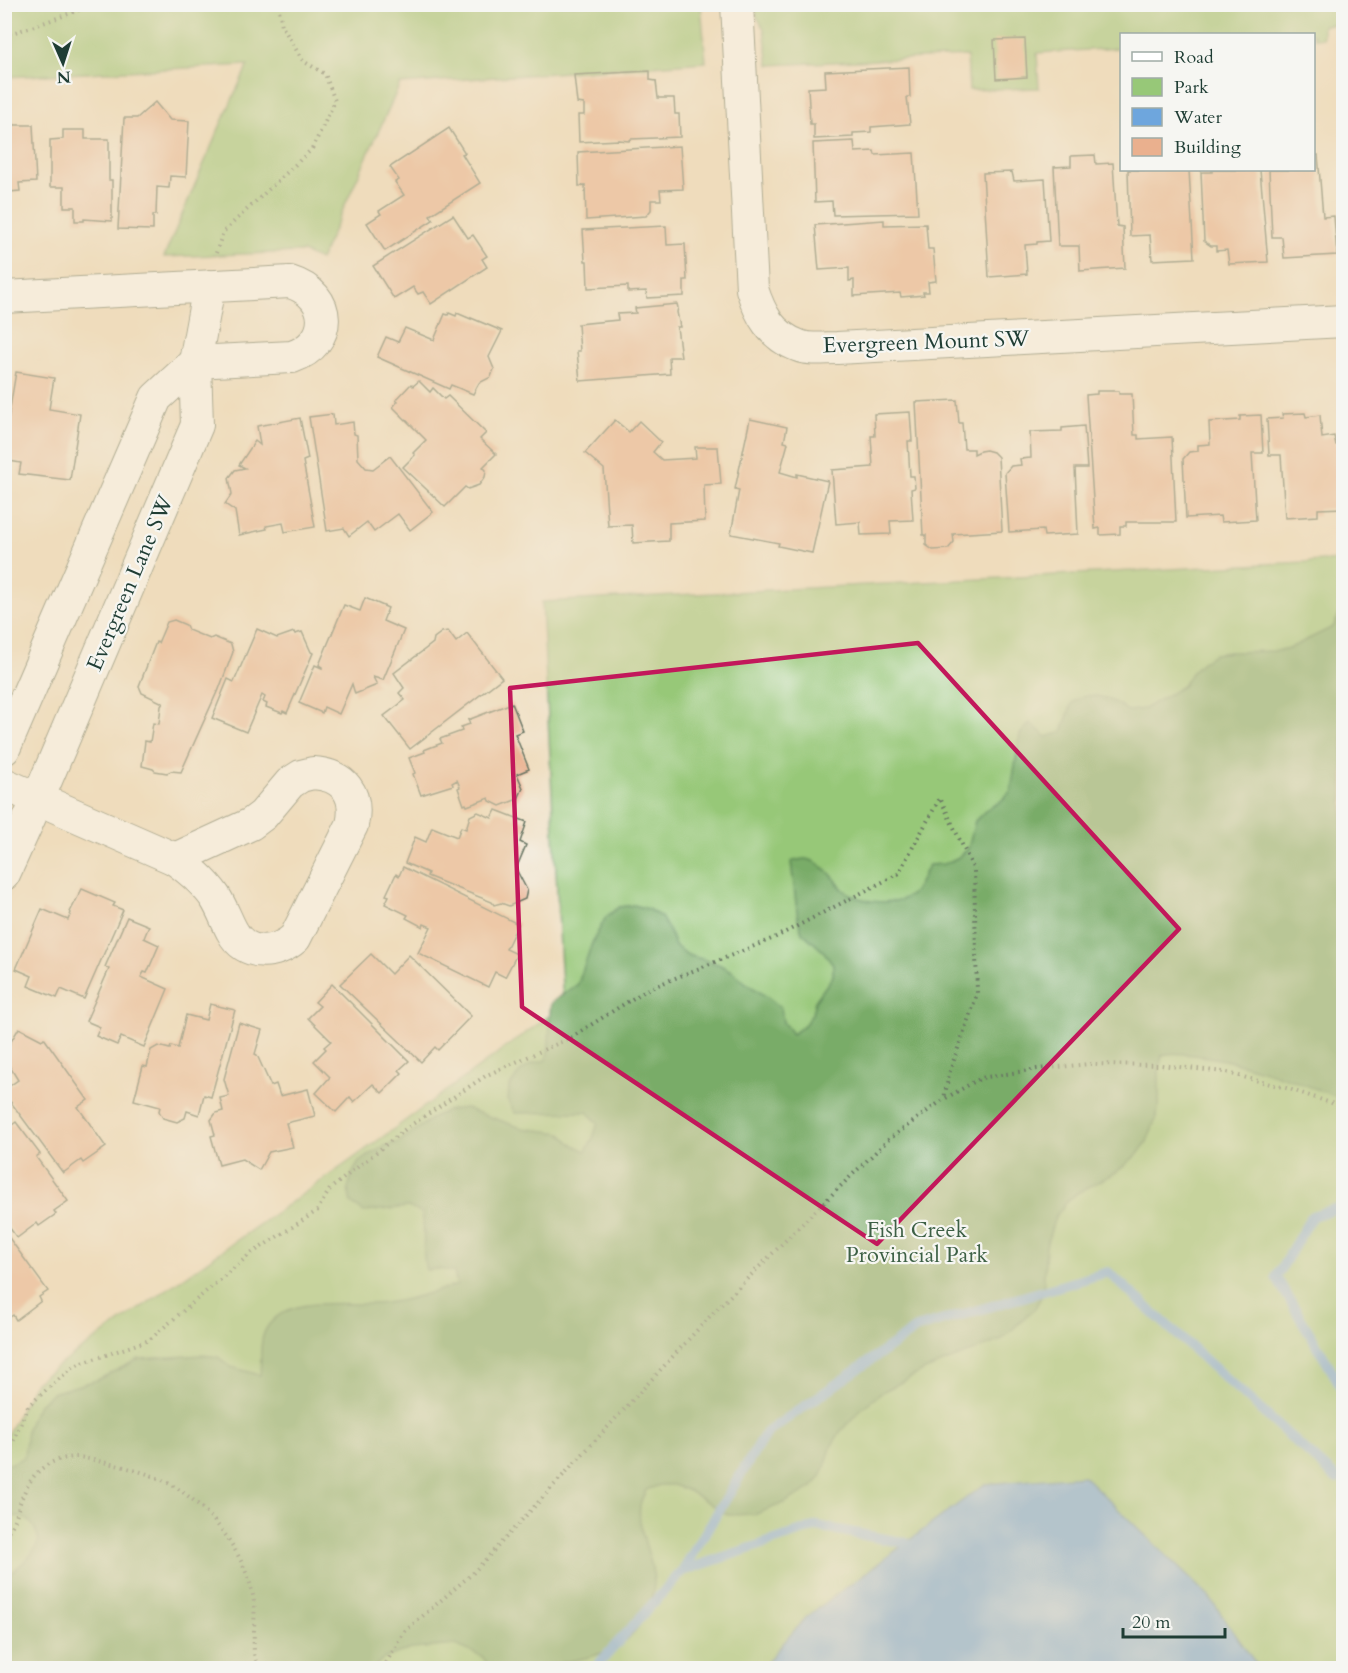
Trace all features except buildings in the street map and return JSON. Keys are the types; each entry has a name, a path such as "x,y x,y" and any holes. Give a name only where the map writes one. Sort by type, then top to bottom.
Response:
{"street":[{"name":"Evergreen Mount SW","path":"737,4 752,289 759,310 777,334 800,347 837,348 1344,321"},
{"path":"4,297 290,282 311,293 318,302 323,325 313,346 303,353 292,357 195,363 156,398 4,749"},
{"name":"Evergreen Lane SW","path":"4,874 20,791 197,425 195,363 209,286"},
{"path":"20,791 175,859 197,875 214,896 238,941 256,951 267,952 287,945 295,938 352,825 355,812 353,800 347,788 332,776 313,773 301,776 290,783 263,815 251,824 175,859"}],"path":[{"path":"4,35 96,4"},
{"path":"209,286 214,257 223,232 312,149 335,101 326,74 303,61 282,26 278,4"},
{"path":"4,1455 9,1452 28,1406 74,1366 149,1340 249,1256 317,1211 330,1189 408,1127 487,1076 570,1038 648,989 774,938 898,874 940,798 974,870 977,983 977,994 949,1074 944,1100"},
{"path":"383,1668 404,1632 473,1573 720,1306 814,1212 888,1140 944,1100 981,1078 1037,1069 1102,1064 1161,1065 1224,1072 1344,1106"},
{"path":"4,1535 9,1532 15,1521 23,1494 32,1478 43,1467 56,1460 80,1457 157,1478 173,1485 214,1521 236,1552 249,1579 254,1602 255,1660 262,1668"}],"highlighted area":[{"path":"918,643 1179,929 877,1244 522,1007 510,688"}],"green space":[{"path":"5,4 701,5 706,62 400,84 320,260 303,252 164,257 248,65 5,77"},
{"path":"1343,4 1344,24 1323,25 1323,38 1315,38 1315,33 1120,33 1120,48 1037,53 1039,88 969,90 967,56 769,65 764,29 756,15 756,5"},
{"name":"Fish Creek Provincial Park","path":"1343,560 1343,1668 5,1668 5,1439 35,1382 351,1160 563,1006 542,602"},
{"path":"1343,596 1343,1099 1270,1072 1233,1062 1182,1054 1162,1055 1157,1115 1147,1142 1138,1154 1115,1173 1077,1193 1055,1217 1046,1246 1043,1293 1035,1308 1001,1340 925,1370 884,1391 861,1409 840,1432 832,1445 822,1475 813,1487 784,1503 756,1514 728,1515 689,1491 674,1485 660,1485 646,1490 639,1516 653,1573 651,1601 644,1618 627,1640 609,1650 556,1664 503,1669 490,1668 482,1656 455,1645 412,1649 383,1659 373,1668 5,1668 5,1579 31,1555 39,1541 35,1528 28,1520 5,1516 5,1463 11,1464 24,1457 27,1429 40,1403 52,1393 97,1380 139,1359 204,1355 218,1357 231,1367 260,1375 265,1331 279,1315 292,1309 307,1305 386,1303 457,1285 454,1272 439,1269 426,1270 422,1213 408,1207 364,1212 351,1203 348,1189 352,1174 359,1162 384,1146 399,1142 435,1116 449,1110 465,1108 522,1128 561,1133 572,1144 586,1151 598,1123 587,1112 515,1113 508,1101 509,1087 519,1073 531,1064 546,1060 551,1003 578,984 592,943 606,917 619,907 634,905 648,909 661,917 675,946 688,955 732,971 769,998 781,1008 783,1022 792,1034 803,1027 812,1014 815,1001 833,976 833,964 824,952 802,932 798,919 791,862 805,859 817,863 829,872 843,889 859,898 889,902 906,897 914,891 929,865 944,864 957,858 968,849 975,821 1011,791 1020,734 1030,723 1047,737 1062,732 1072,703 1091,695 1114,702 1128,711 1144,709 1183,686 1191,673 1214,654 1277,651 1292,647 1333,627 1340,613 1339,599"}],"water":[{"path":"1084,1476 1209,1597 1259,1668 762,1668 805,1618 985,1484"}],"waterway":[{"path":"1344,1206 1312,1216 1276,1277 1344,1391"},
{"path":"682,1571 766,1433 917,1328 1108,1272 1337,1479"},
{"path":"595,1668 682,1571 817,1526 906,1543"}]}
